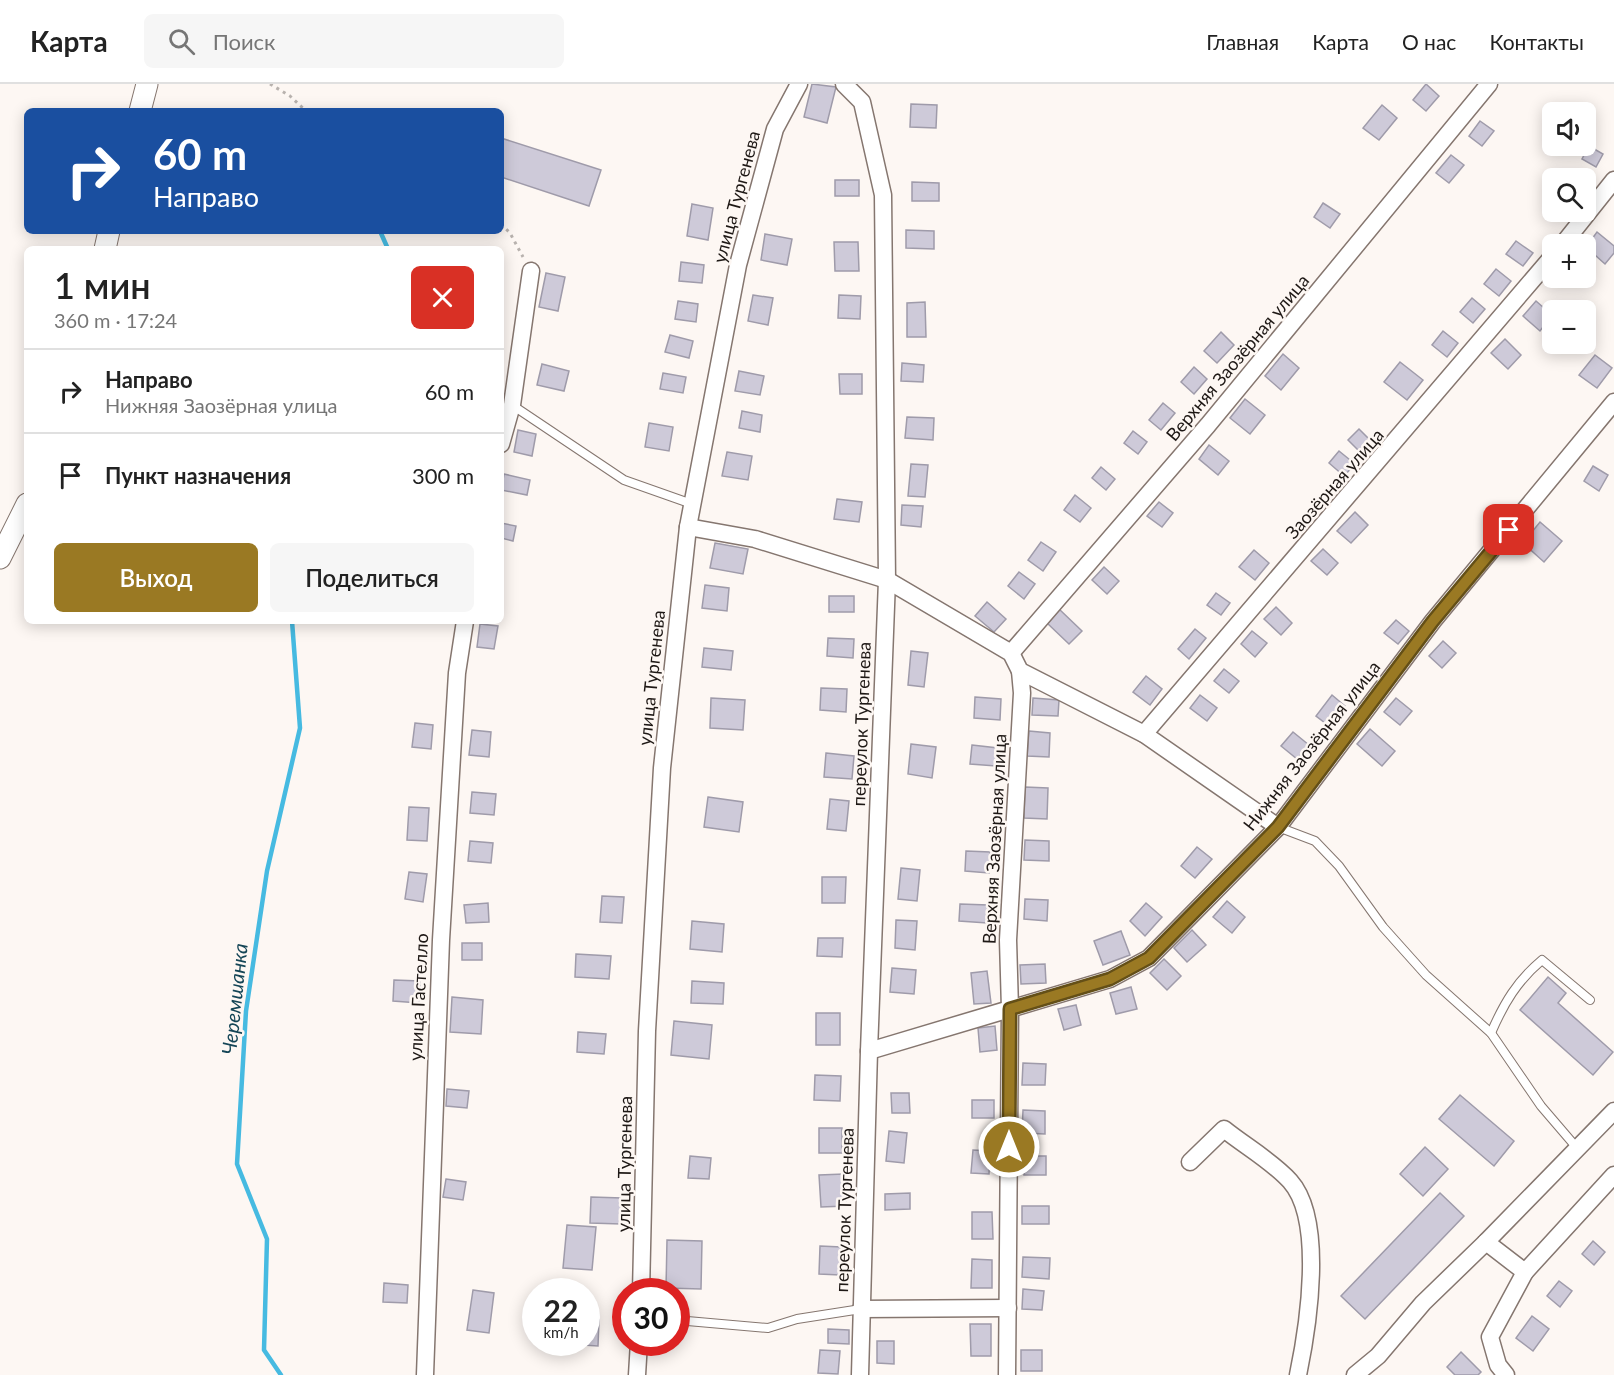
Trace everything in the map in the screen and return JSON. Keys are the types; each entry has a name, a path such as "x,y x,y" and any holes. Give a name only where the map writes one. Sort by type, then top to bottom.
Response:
{"street":[{"path":"141,108 147,84"},
{"name":"улица Тургенева","path":"641,1278 648,1031 662,768 688,527 738,265 775,129 799,84"},
{"name":"переулок Тургенева","path":"844,84 862,102 883,195 887,580 869,1051 860,1375"},
{"name":"Верхняя Заозёрная улица","path":"1011,653 1208,425 1489,84"},
{"path":"1571,234 1614,180"},
{"name":"Заозёрная улица","path":"1144,734 1542,269"},
{"path":"504,433 512,405 531,271"},
{"name":"Нижняя Заозёрная улица","path":"869,1051 1110,979 1149,958 1278,827 1433,621 1614,402"},
{"path":"0,558 24,510"},
{"path":"688,527 754,539 887,580 1011,653 1020,671 1144,734 1278,827"},
{"name":"улица Гастелло","path":"425,1375 441,940 458,673 465,624"},
{"name":"Верхняя Заозёрная улица","path":"1007,1375 1010,1009 1008,940 1022,693 1020,671"},
{"path":"1355,1375 1378,1356 1423,1303 1614,1111"},
{"path":"1190,1162 1224,1129 1289,1180 1299,1194 1312,1240 1305,1342 1298,1375"},
{"path":"1506,1375 1498,1365 1491,1337 1525,1272 1614,1175"},
{"path":"1486,1242 1525,1272"},
{"path":"861,1309 1008,1308"},
{"path":"638,1375 639,1356"}],"lane":[{"path":"512,405 624,480 692,504"},
{"path":"1278,827 1315,841 1339,866 1383,927 1425,975 1491,1033 1541,1106 1577,1148"},
{"path":"1491,1033 1504,1003 1521,978 1542,960 1590,1000"},
{"path":"690,1321 768,1328 797,1319 861,1309"}],"path":[{"path":"270,84 290,96 303,108"},
{"path":"504,227 510,233 531,271"}],"building":[{"path":"812,84 836,87 827,123 804,117"},
{"path":"1426,84 1439,96 1426,111 1413,100"},
{"path":"911,104 937,105 936,128 910,127"},
{"path":"1382,105 1397,118 1379,140 1363,128"},
{"path":"1480,121 1494,131 1482,146 1469,136"},
{"path":"504,139 601,170 589,206 504,178"},
{"path":"1596,150 1603,154 1596,167 1582,159 1584,156 1596,156"},
{"path":"1451,155 1464,165 1449,183 1436,173"},
{"path":"835,180 859,180 859,196 835,196"},
{"path":"912,182 939,183 939,201 912,201"},
{"path":"1323,203 1340,214 1330,228 1314,217"},
{"path":"692,204 713,208 708,240 687,236"},
{"path":"906,230 934,231 934,249 906,248"},
{"path":"1597,232 1614,246 1614,253 1605,264 1596,256"},
{"path":"765,234 792,239 787,265 761,260"},
{"path":"1516,241 1533,253 1523,266 1506,254"},
{"path":"834,242 858,242 859,271 835,271"},
{"path":"681,262 704,265 702,283 679,281"},
{"path":"1496,269 1511,281 1499,296 1484,284"},
{"path":"546,273 565,277 558,311 539,307"},
{"path":"753,295 773,298 768,325 748,321"},
{"path":"839,295 861,296 860,319 838,318"},
{"path":"1472,298 1485,309 1473,323 1460,312"},
{"path":"678,301 698,304 696,322 675,319"},
{"path":"1536,301 1542,306 1540,331 1523,316"},
{"path":"925,302 926,337 907,337 907,303"},
{"path":"1443,331 1458,343 1447,357 1432,345"},
{"path":"1221,332 1234,345 1217,363 1204,351"},
{"path":"670,335 693,341 689,358 665,352"},
{"path":"1505,339 1521,355 1508,369 1491,353"},
{"path":"1283,354 1299,368 1281,390 1265,376"},
{"path":"1595,355 1612,368 1597,388 1579,375"},
{"path":"1400,362 1423,380 1407,400 1384,382"},
{"path":"902,363 924,365 923,382 901,381"},
{"path":"542,364 569,371 564,391 537,385"},
{"path":"1194,367 1207,379 1194,394 1181,382"},
{"path":"739,371 764,376 760,395 735,391"},
{"path":"663,373 686,377 683,393 660,389"},
{"path":"839,374 862,374 862,394 840,394"},
{"path":"1245,399 1265,415 1250,434 1230,418"},
{"path":"1163,403 1175,413 1161,430 1149,420"},
{"path":"742,411 762,415 760,432 739,428"},
{"path":"907,417 934,418 933,440 905,438"},
{"path":"649,423 673,427 669,451 645,447"},
{"path":"1359,429 1371,441 1360,452 1348,440"},
{"path":"518,430 536,434 532,456 514,452"},
{"path":"1133,431 1147,442 1138,454 1124,443"},
{"path":"1209,445 1229,461 1218,475 1199,459"},
{"path":"1339,451 1355,464 1344,476 1329,463"},
{"path":"727,452 752,456 748,480 722,476"},
{"path":"911,464 928,465 925,497 908,496"},
{"path":"1593,466 1608,475 1599,491 1584,481"},
{"path":"1101,467 1115,479 1106,490 1092,478"},
{"path":"504,474 530,480 527,495 504,491"},
{"path":"1075,495 1091,508 1080,522 1064,510"},
{"path":"837,499 862,502 859,522 834,519"},
{"path":"1159,502 1173,513 1162,527 1147,516"},
{"path":"902,505 923,506 921,527 901,525"},
{"path":"1355,512 1368,525 1351,543 1337,531"},
{"path":"1540,522 1562,541 1544,562 1523,543"},
{"path":"504,524 516,526 513,541 504,539"},
{"path":"1041,542 1056,552 1043,571 1028,560"},
{"path":"715,543 748,549 743,574 710,568"},
{"path":"1323,549 1338,563 1327,575 1311,561"},
{"path":"1254,550 1269,563 1255,580 1239,567"},
{"path":"1104,567 1119,581 1107,594 1092,580"},
{"path":"1019,572 1035,584 1024,599 1008,586"},
{"path":"705,585 729,588 727,611 702,608"},
{"path":"1216,593 1230,603 1221,615 1207,605"},
{"path":"829,596 854,596 854,612 829,612"},
{"path":"987,602 1006,619 994,632 975,616"},
{"path":"1276,607 1292,623 1281,635 1264,619"},
{"path":"1059,609 1082,631 1069,644 1047,623"},
{"path":"1396,620 1409,631 1398,644 1384,633"},
{"path":"480,624 498,626 494,649 477,647"},
{"path":"1195,629 1206,638 1189,659 1178,649"},
{"path":"1252,631 1267,643 1255,657 1241,644"},
{"path":"828,638 854,639 853,658 827,656"},
{"path":"1443,641 1456,653 1442,668 1429,656"},
{"path":"704,648 733,651 731,670 702,667"},
{"path":"911,651 928,653 924,687 908,685"},
{"path":"1224,669 1239,681 1229,693 1214,681"},
{"path":"1146,676 1162,689 1150,705 1133,692"},
{"path":"821,688 847,689 846,712 820,710"},
{"path":"1200,695 1217,708 1207,721 1190,708"},
{"path":"1332,695 1345,706 1329,726 1316,716"},
{"path":"975,697 1001,699 1000,720 974,718"},
{"path":"711,698 745,700 743,730 710,728"},
{"path":"1033,698 1059,700 1058,716 1032,715"},
{"path":"1396,698 1412,711 1400,725 1384,712"},
{"path":"415,723 433,725 431,749 412,747"},
{"path":"1370,729 1395,751 1382,766 1357,744"},
{"path":"472,730 491,732 489,757 469,755"},
{"path":"1029,731 1050,733 1049,757 1027,756"},
{"path":"1293,732 1309,745 1297,759 1281,746"},
{"path":"911,744 936,747 932,778 908,774"},
{"path":"972,745 998,748 996,766 970,764"},
{"path":"826,753 854,756 852,779 824,777"},
{"path":"1025,787 1048,788 1047,819 1024,818"},
{"path":"472,792 496,794 494,815 470,813"},
{"path":"708,797 743,802 739,832 704,827"},
{"path":"830,799 849,801 846,831 827,829"},
{"path":"409,807 429,808 427,841 407,840"},
{"path":"1025,840 1049,841 1049,861 1024,860"},
{"path":"470,841 493,843 491,863 468,861"},
{"path":"1197,847 1212,859 1195,878 1181,866"},
{"path":"966,851 990,852 989,873 965,871"},
{"path":"901,868 920,870 917,901 898,899"},
{"path":"409,872 427,874 423,902 405,899"},
{"path":"822,877 846,877 845,903 822,903"},
{"path":"602,896 624,897 622,923 600,922"},
{"path":"1025,899 1048,900 1047,921 1024,919"},
{"path":"1227,901 1245,917 1232,933 1213,917"},
{"path":"488,903 489,922 466,923 464,905"},
{"path":"1146,903 1162,917 1145,936 1130,921"},
{"path":"960,904 988,905 987,923 959,921"},
{"path":"896,920 917,921 915,950 895,948"},
{"path":"692,921 724,924 722,952 690,949"},
{"path":"1192,930 1206,945 1187,962 1174,948"},
{"path":"1121,931 1130,955 1103,965 1094,941"},
{"path":"818,938 843,938 842,957 817,956"},
{"path":"462,943 482,943 482,960 462,960"},
{"path":"576,954 611,956 609,979 575,977"},
{"path":"1164,959 1181,976 1167,990 1150,973"},
{"path":"1045,964 1046,983 1021,984 1020,965"},
{"path":"892,968 916,970 914,994 890,992"},
{"path":"987,971 991,1003 974,1004 971,973"},
{"path":"1548,977 1566,993 1558,1003 1613,1052 1593,1075 1520,1010"},
{"path":"394,980 420,981 419,1003 393,1001"},
{"path":"692,981 724,983 723,1004 691,1003"},
{"path":"1131,987 1137,1009 1116,1014 1110,993"},
{"path":"452,997 483,1000 481,1034 450,1032"},
{"path":"1076,1005 1081,1025 1064,1030 1058,1009"},
{"path":"816,1013 840,1013 840,1045 816,1045"},
{"path":"674,1021 712,1025 709,1059 671,1055"},
{"path":"995,1026 997,1050 980,1052 978,1028"},
{"path":"578,1032 606,1034 604,1054 577,1052"},
{"path":"1023,1063 1046,1064 1045,1085 1022,1085"},
{"path":"815,1075 841,1076 840,1101 814,1100"},
{"path":"447,1089 469,1091 467,1108 446,1106"},
{"path":"891,1093 909,1093 910,1113 892,1113"},
{"path":"1460,1095 1514,1141 1494,1166 1439,1119"},
{"path":"972,1100 994,1100 994,1118 972,1118"},
{"path":"1023,1110 1045,1111 1045,1134 1022,1133"},
{"path":"819,1128 842,1128 842,1153 819,1153"},
{"path":"889,1131 907,1133 904,1163 886,1161"},
{"path":"1425,1147 1448,1169 1423,1196 1400,1174"},
{"path":"973,1150 990,1151 989,1174 971,1173"},
{"path":"690,1156 711,1158 709,1179 688,1178"},
{"path":"1024,1156 1046,1156 1046,1175 1024,1175"},
{"path":"844,1174 846,1206 821,1207 819,1175"},
{"path":"446,1179 466,1182 463,1200 443,1197"},
{"path":"910,1193 910,1209 885,1210 885,1194"},
{"path":"1440,1193 1464,1216 1365,1319 1341,1296"},
{"path":"591,1197 622,1198 621,1224 590,1223"},
{"path":"1022,1206 1049,1206 1049,1224 1022,1224"},
{"path":"972,1212 992,1212 993,1239 972,1239"},
{"path":"567,1225 596,1227 592,1270 563,1268"},
{"path":"667,1240 702,1241 701,1289 690,1289 690,1278 666,1278"},
{"path":"1593,1241 1605,1252 1594,1265 1582,1254"},
{"path":"820,1246 841,1247 840,1275 819,1274"},
{"path":"1023,1257 1050,1258 1049,1279 1022,1277"},
{"path":"972,1259 992,1260 992,1288 971,1288"},
{"path":"1559,1281 1572,1291 1560,1307 1547,1296"},
{"path":"384,1283 408,1285 407,1303 383,1302"},
{"path":"1023,1289 1044,1291 1042,1310 1022,1309"},
{"path":"473,1290 494,1293 489,1333 467,1330"},
{"path":"1532,1316 1549,1329 1533,1351 1516,1338"},
{"path":"970,1324 991,1324 991,1356 971,1356"},
{"path":"828,1329 849,1330 849,1344 828,1343"},
{"path":"877,1341 894,1341 894,1364 877,1363"},
{"path":"820,1350 840,1351 838,1374 818,1373"},
{"path":"1021,1350 1042,1350 1042,1371 1021,1371"},
{"path":"1461,1352 1481,1372 1478,1375 1455,1375 1447,1367"}],"waterway":[{"name":"Черемшанка","path":"381,234 387,246"},
{"name":"Черемшанка","path":"281,1375 264,1350 267,1239 237,1164 246,1011 267,871 300,728 292,624"}],"route":[{"path":"1009,1147 1010,1009 1110,979 1149,958 1278,827 1433,621 1509,530"}]}
